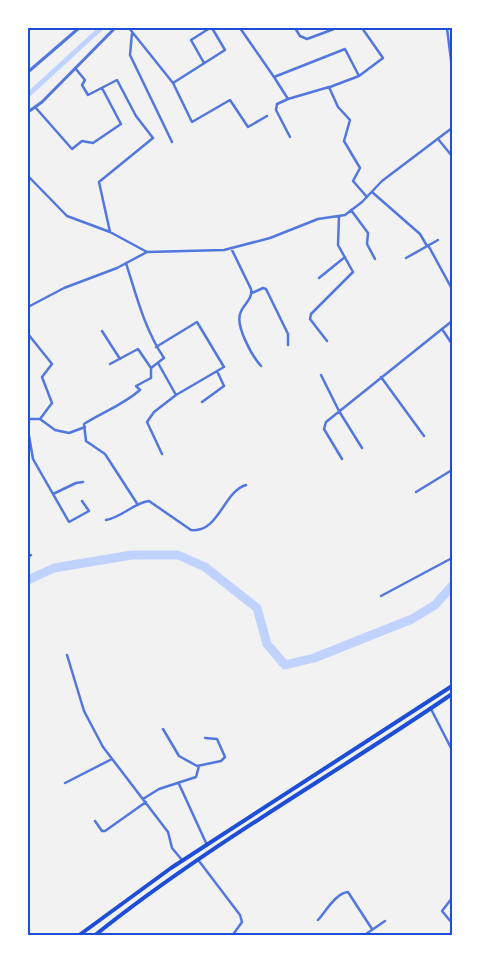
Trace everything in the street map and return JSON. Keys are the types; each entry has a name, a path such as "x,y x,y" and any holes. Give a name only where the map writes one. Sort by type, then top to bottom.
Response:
{"highway":[{"path":"78,936 182,861 452,686"},
{"path":"94,936 294,796 452,694"}],"street":[{"path":"28,72 77,28"},
{"path":"28,112 115,28"},
{"path":"129,28 174,83 192,122 230,100 248,127 266,116"},
{"path":"174,83 225,50 211,28 190,40 204,63"},
{"path":"240,28 288,99"},
{"path":"295,28 300,36 307,39 334,29"},
{"path":"290,137 276,110 278,104 359,76 383,58 362,28"},
{"path":"447,28 452,68"},
{"path":"133,32 130,55 172,142"},
{"path":"274,77 345,50 359,76"},
{"path":"75,68 85,80 82,85 88,95 117,80 136,116 153,138 99,182 110,232"},
{"path":"329,87 338,107 350,120 344,140 360,168 353,182 367,197"},
{"path":"35,107 72,149 82,141 93,143 121,124 102,88"},
{"path":"28,307 64,288 126,263 147,252 231,248 270,238 318,219 345,215 452,128"},
{"path":"438,139 451,154"},
{"path":"28,176 66,216 110,232 147,252"},
{"path":"372,192 420,234 452,289"},
{"path":"351,210 368,232 367,244 375,258"},
{"path":"328,342 310,319 351,275 353,269 338,245 339,216"},
{"path":"406,258 438,240"},
{"path":"231,248 252,292"},
{"path":"319,278 345,257"},
{"path":"126,263 156,347 164,358 151,368"},
{"path":"261,366 246,342 240,319 240,314 252,292 263,288 266,289 288,334 288,345"},
{"path":"342,459 324,426 339,411 452,321"},
{"path":"156,347 197,322 224,366 176,395 154,412 147,422 162,454"},
{"path":"442,329 452,344"},
{"path":"102,331 120,359"},
{"path":"28,334 52,364 42,377 52,403 40,419"},
{"path":"110,364 138,349 151,368 151,378 136,386 140,390 137,393 118,408 84,424 86,441 104,454 138,505"},
{"path":"158,363 176,395"},
{"path":"202,402 224,386 217,371"},
{"path":"321,375 339,411 362,448"},
{"path":"381,377 424,436"},
{"path":"28,419 40,419 55,430 69,433 85,427"},
{"path":"28,430 33,459 69,522 89,511 82,501"},
{"path":"416,492 452,470"},
{"path":"53,494 76,483 83,482"},
{"path":"106,520 150,501 190,530 196,530 215,520 237,489 246,485"},
{"path":"381,596 452,558"},
{"path":"67,655 84,711 103,747 168,832 172,848 182,861"},
{"path":"431,709 452,750"},
{"path":"164,728 179,756 199,766 220,761 225,757 217,739 205,738"},
{"path":"65,783 112,760"},
{"path":"95,821 103,832 159,789 179,784 198,776 199,766"},
{"path":"179,784 207,845"},
{"path":"199,861 240,915 242,922 232,936"},
{"path":"318,920 343,893 348,892 372,929"},
{"path":"452,898 442,911 452,923"},
{"path":"362,936 385,921"}],"waterway":[{"path":"28,95 101,28"},
{"path":"28,580 54,568 132,555 178,555 205,567 257,608 267,644 285,665 314,658 412,619 435,605 452,586"}]}
